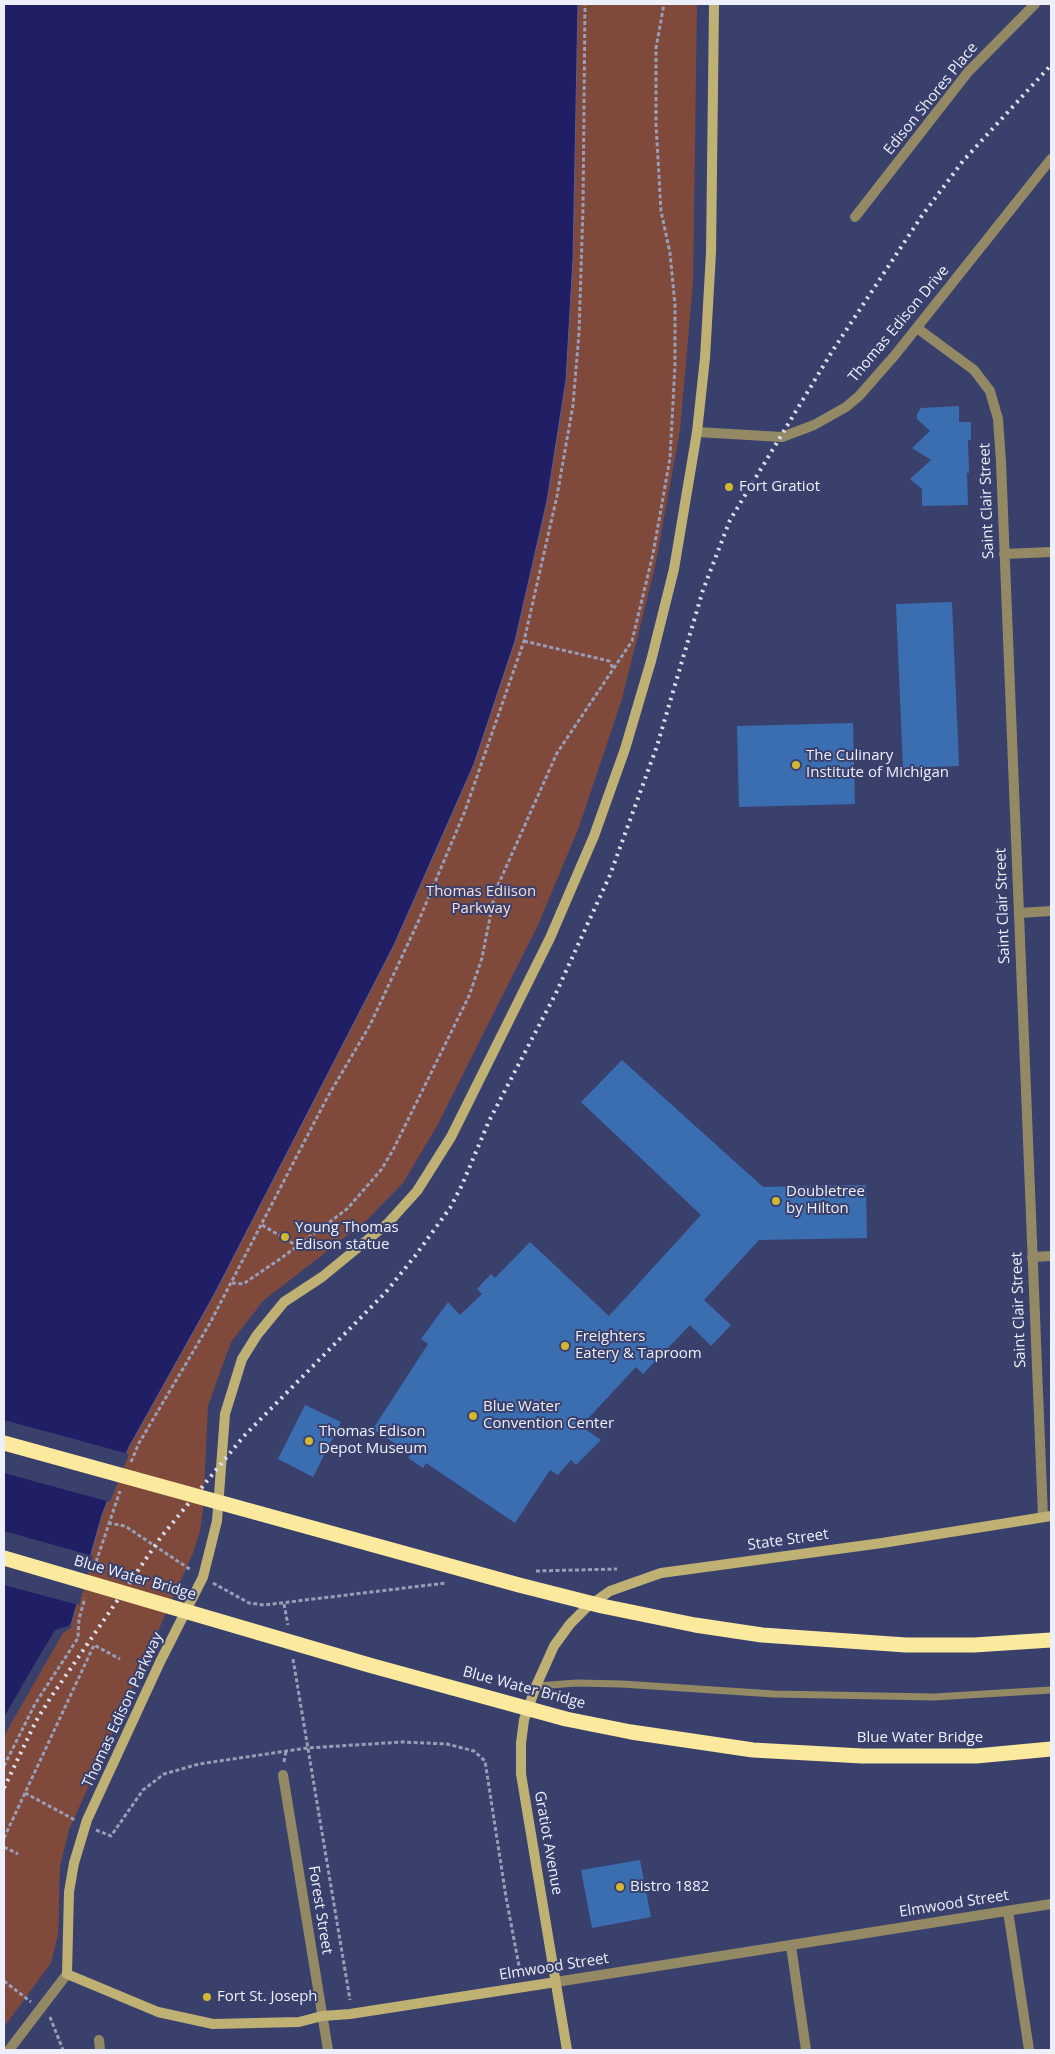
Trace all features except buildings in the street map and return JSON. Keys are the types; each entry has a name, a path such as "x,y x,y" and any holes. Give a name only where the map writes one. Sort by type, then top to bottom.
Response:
{"highway":[{"path":"4,1442 519,1585 602,1606 695,1625 762,1635 906,1645 974,1645 1051,1640"},
{"name":"Blue Water Bridge","path":"4,1558 369,1665 566,1719 631,1732 753,1750 862,1756 976,1756 1051,1749"}],"street":[{"name":"Thomas Edison Parkway","path":"67,1974 69,1892 74,1863 86,1826 160,1662 203,1577 217,1521 223,1462 225,1414 242,1359 257,1335 284,1302 322,1277 388,1223 417,1191 451,1137 550,938 594,836 639,703 674,569 697,432 705,358 711,253 714,4"},
{"name":"Edison Shores Place","path":"855,217 968,72 1034,4"},
{"name":"Thomas Edison Drive","path":"697,432 782,437 814,425 846,407 859,396 917,328 1051,159"},
{"name":"Saint Clair Street","path":"917,328 974,370 990,391 998,419 1032,1257 1047,1517"},
{"path":"1004,554 1051,552"},
{"path":"1019,912 1051,911"},
{"path":"1032,1257 1051,1256"},
{"name":"State Street","path":"554,1646 570,1624 587,1607 610,1591 661,1573 882,1543 1047,1517"},
{"name":"Gratiot Avenue","path":"554,1646 536,1686 524,1720 521,1774 567,2050"},
{"name":"Forest Street","path":"283,1775 328,2050"},
{"name":"Elmwood Street","path":"67,1974 158,2012 213,2024 299,2022 322,2016 350,2014 1051,1904"},
{"path":"1008,1911 1029,2050"},
{"path":"791,1946 806,2050"},
{"path":"9,2050 67,1974"}],"lane":[{"path":"536,1686 613,1683 774,1694 924,1697 1007,1694 1051,1690"}],"path":[{"path":"128,1470 139,1443 185,1367 232,1283 327,1098 370,1025 465,811 524,640 557,496 573,405 579,334 582,237 585,4"},
{"path":"232,1283 243,1284 346,1209 381,1170 393,1150 469,996 482,958 495,892 557,752 632,641 654,554 670,458 675,365 675,304 670,254 660,211 656,124 656,48 664,4"},
{"path":"524,640 609,661 614,669"},
{"path":"262,1225 297,1246"},
{"path":"92,1576 121,1487"},
{"path":"108,1523 125,1526 203,1577 249,1603 264,1605 284,1604 451,1582"},
{"path":"529,1572 617,1569"},
{"path":"4,1766 35,1704 78,1638 79,1619 87,1593"},
{"path":"284,1604 289,1633"},
{"path":"4,1838 94,1645 120,1659"},
{"path":"292,1652 350,2000"},
{"path":"24,1794 86,1826 111,1836 143,1790 164,1774 199,1764 308,1748 402,1742 447,1744 474,1751 485,1762 519,1966"},
{"path":"4,1847 18,1854"}],"green space":[{"name":"Thomas Ediison Parkway","path":"578,4 697,4 693,283 680,430 655,567 622,699 579,827 538,925 437,1126 403,1183 367,1220 263,1301 231,1342 208,1406 203,1511 200,1531 193,1553 69,1830 60,1866 58,1935 51,1963 4,2027 4,1734 61,1632 71,1625 102,1515 129,1448 394,945 474,764 515,641 547,501 566,380 573,259"}],"shaded area":[{"path":"4,4 578,4 573,259 566,380 547,501 515,641 474,764 394,945 215,1293 129,1447 102,1515 71,1625 61,1632 4,1734"}],"pier":[{"path":"4,1420 129,1454 110,1502 4,1473"},
{"path":"4,1531 93,1556 79,1605 4,1585"},
{"path":"71,1625 72,1627 63,1633 4,1736 4,1717 55,1630"}],"railway":[{"path":"4,1788 36,1721 51,1697 161,1537 244,1436 386,1292 450,1208 462,1185 489,1121 556,993 610,875 657,746 703,590 730,520 833,350 921,217 963,161 1051,65"}],"place":[{"name":"Fort Gratiot","path":"729,487"},
{"name":"The Culinary Institute of Michigan","path":"796,765"},
{"name":"Doubletree by Hilton","path":"776,1201"},
{"name":"Young Thomas Edison statue","path":"285,1237"},
{"name":"Freighters Eatery & Taproom","path":"565,1346"},
{"name":"Blue Water Convention Center","path":"473,1416"},
{"name":"Thomas Edison Depot Museum","path":"309,1441"},
{"name":"Bistro 1882","path":"620,1887"},
{"name":"Fort St. Joseph","path":"207,1997"}]}
